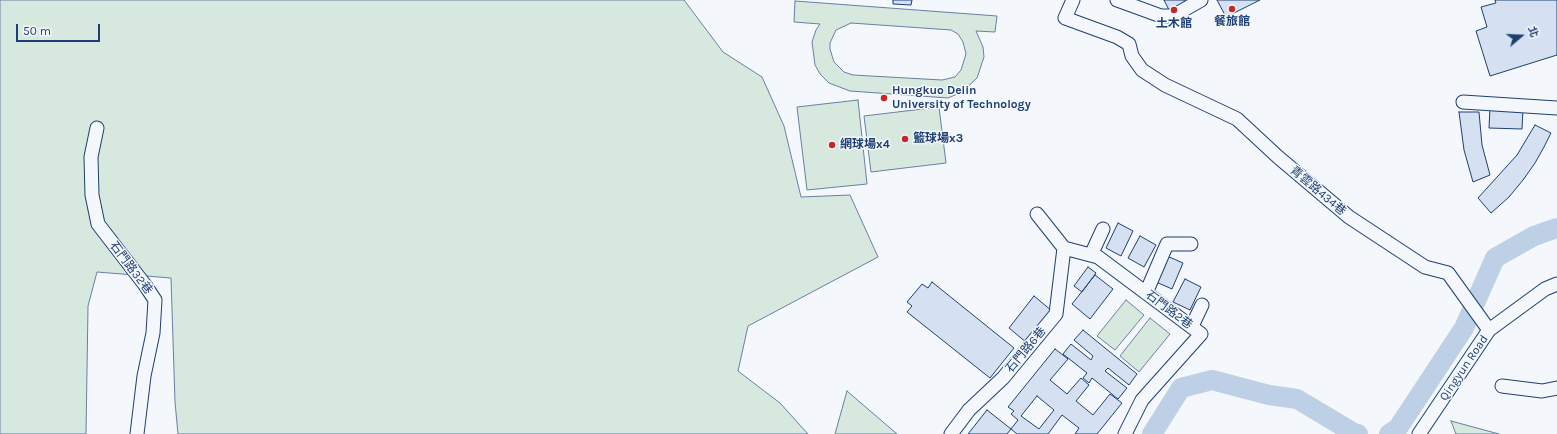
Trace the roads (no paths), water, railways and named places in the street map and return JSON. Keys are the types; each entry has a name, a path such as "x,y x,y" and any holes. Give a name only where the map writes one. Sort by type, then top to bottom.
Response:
{"street":[{"name":"青雲路434巷","path":"1072,0 1065,18 1117,37 1129,44 1132,56 1142,70 1164,85 1237,119 1278,158 1349,217 1425,267 1448,273 1467,301 1487,326"},
{"path":"1117,0 1161,16 1173,16 1201,0"},
{"path":"1463,102 1557,108"},
{"name":"石門路32巷","path":"97,128 91,157 92,195 98,224 155,300 153,333 144,376 137,434"},
{"path":"1036,214 1064,248"},
{"path":"1091,255 1103,229"},
{"path":"1146,293 1166,244 1191,244"},
{"name":"石門路2巷","path":"1064,248 1098,257 1201,334 1142,400 1125,434"},
{"name":"石門路6巷","path":"951,434 969,410 1003,378 1056,314 1064,248"},
{"name":"Qingyun Road","path":"1419,434 1487,326 1545,289 1557,284"},
{"path":"1192,326 1202,305"},
{"path":"1502,386 1542,391 1557,388"}],"waterway":[{"path":"1389,434 1398,428 1464,328 1495,258 1534,236 1557,228"},
{"path":"1152,434 1181,388 1212,380 1269,395 1297,399 1358,434"}],"place":[{"name":"餐旅館","path":"1232,9"},
{"name":"土木館","path":"1174,10"},
{"name":"Hungkuo Delin University of Technology","path":"884,98"},
{"name":"籃球場x3","path":"905,139"},
{"name":"網球場x4","path":"832,145"}]}
